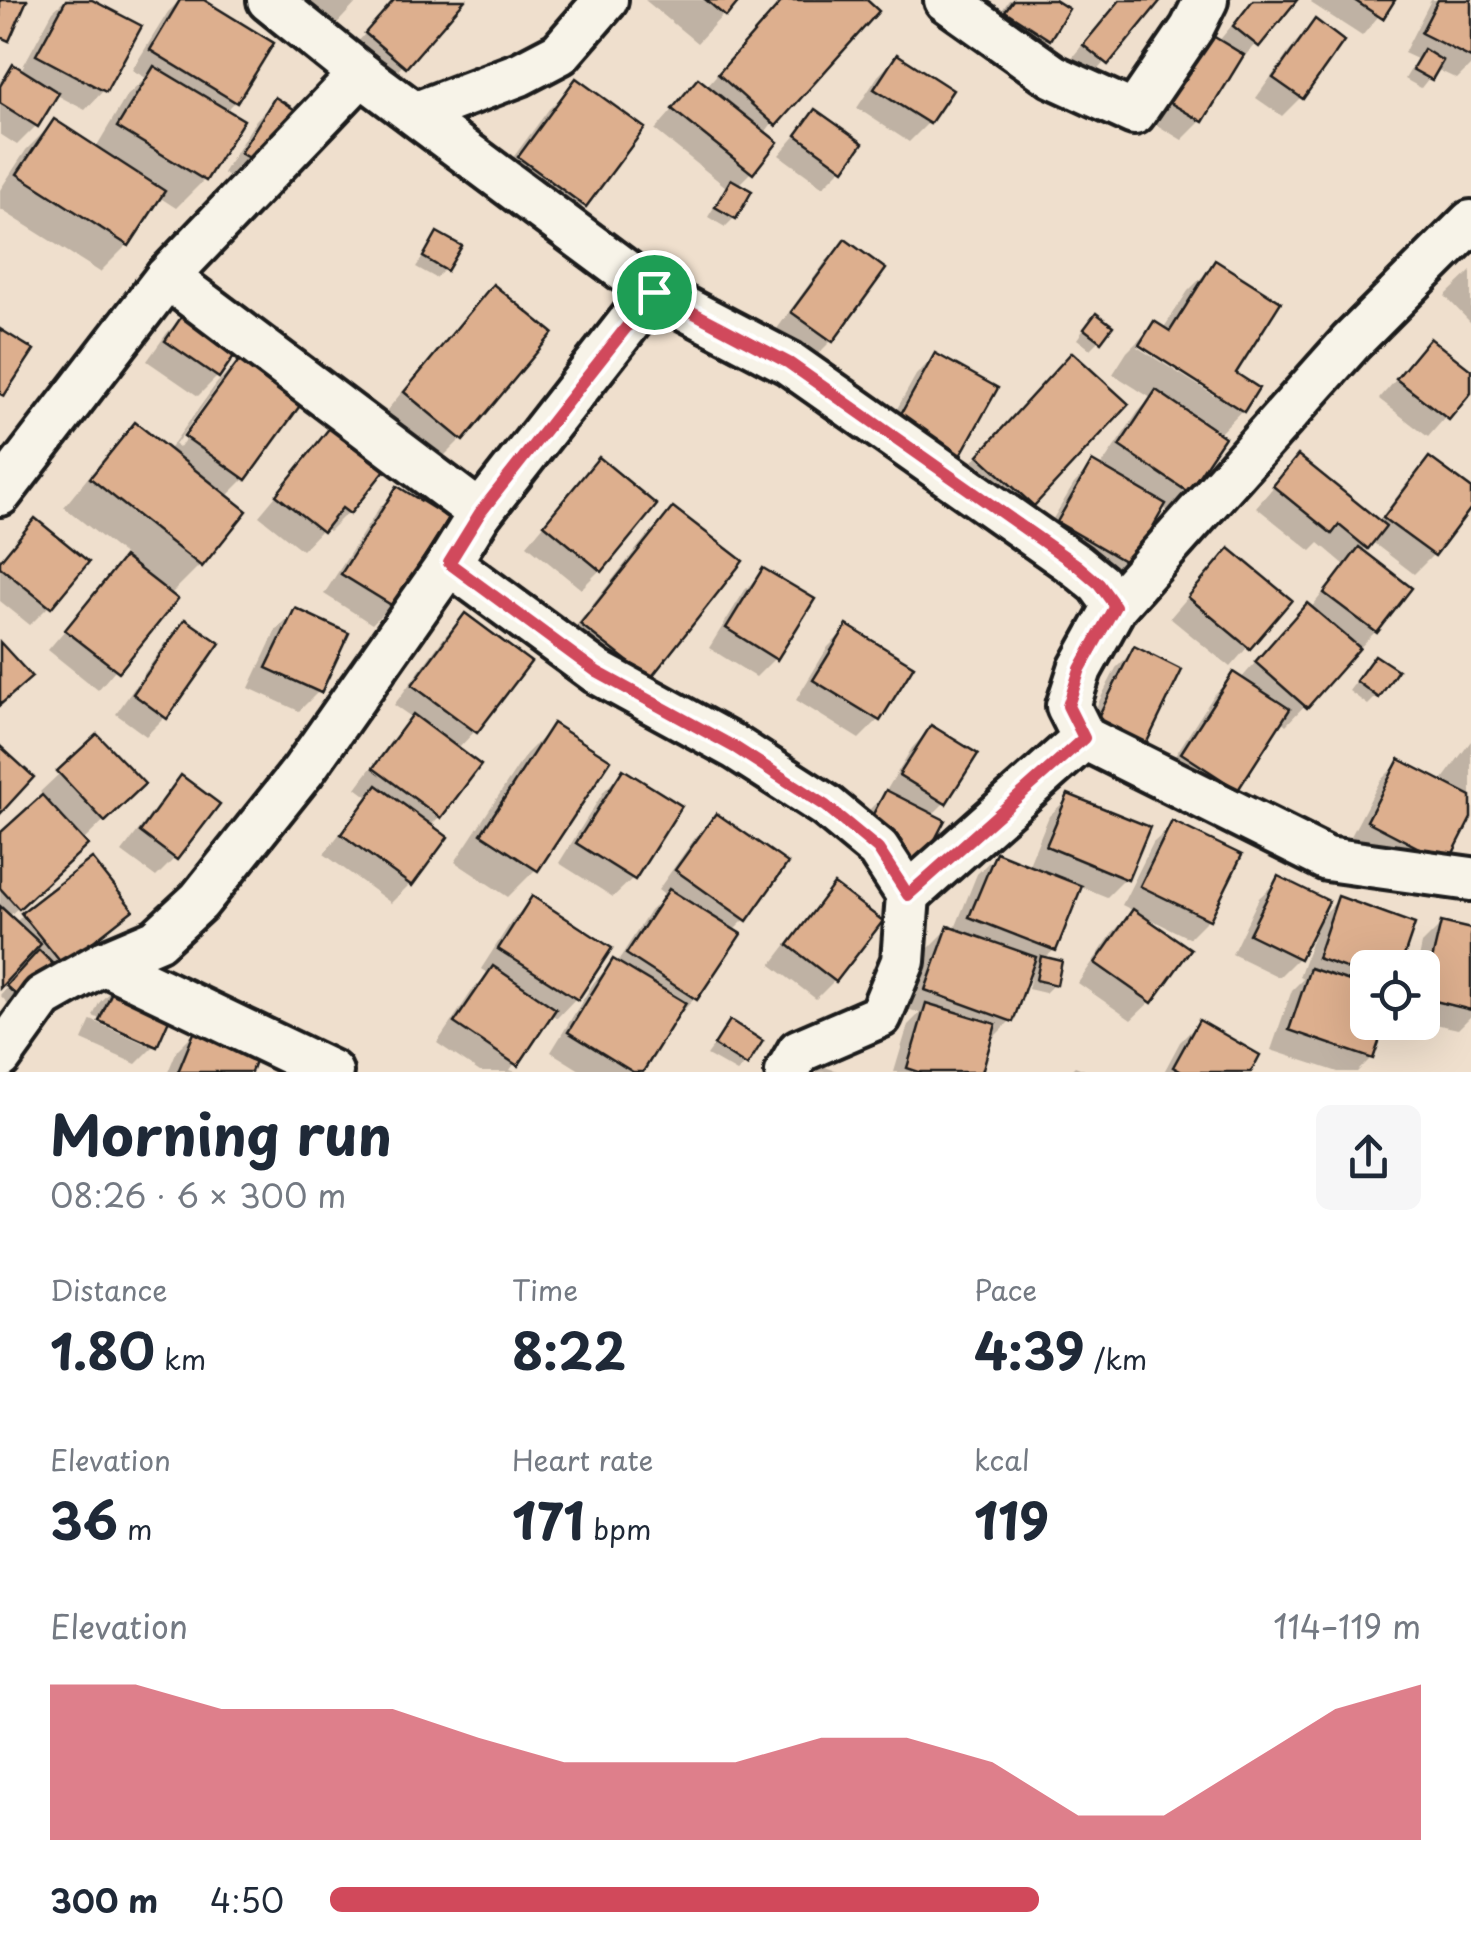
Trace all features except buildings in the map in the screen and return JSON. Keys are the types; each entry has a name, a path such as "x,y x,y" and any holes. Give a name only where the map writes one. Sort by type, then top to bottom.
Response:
{"street":[{"path":"269,0 361,74 654,292 789,363 1078,566 1099,584 1115,606"},
{"path":"417,113 520,74 560,53 606,0"},
{"path":"946,0 1052,76 1134,113 1192,28 1206,0"},
{"path":"0,494 166,277 361,74"},
{"path":"1465,869 1327,858 1084,738 1068,706 1080,669 1115,606 1351,342 1471,222"},
{"path":"166,277 480,513"},
{"path":"0,1057 43,996 157,940 199,900 303,771 480,513 654,292"},
{"path":"449,563 597,672 736,748 826,806 878,849 908,895 903,961 880,1016 798,1052 787,1072"},
{"path":"908,895 1084,738"},
{"path":"103,964 331,1072"}],"route":[{"path":"654,292 789,363 1078,566 1099,584 1115,606 1080,669 1068,706 1084,738 908,895 878,849 826,806 736,748 597,672 449,563 480,513 654,292"}]}
